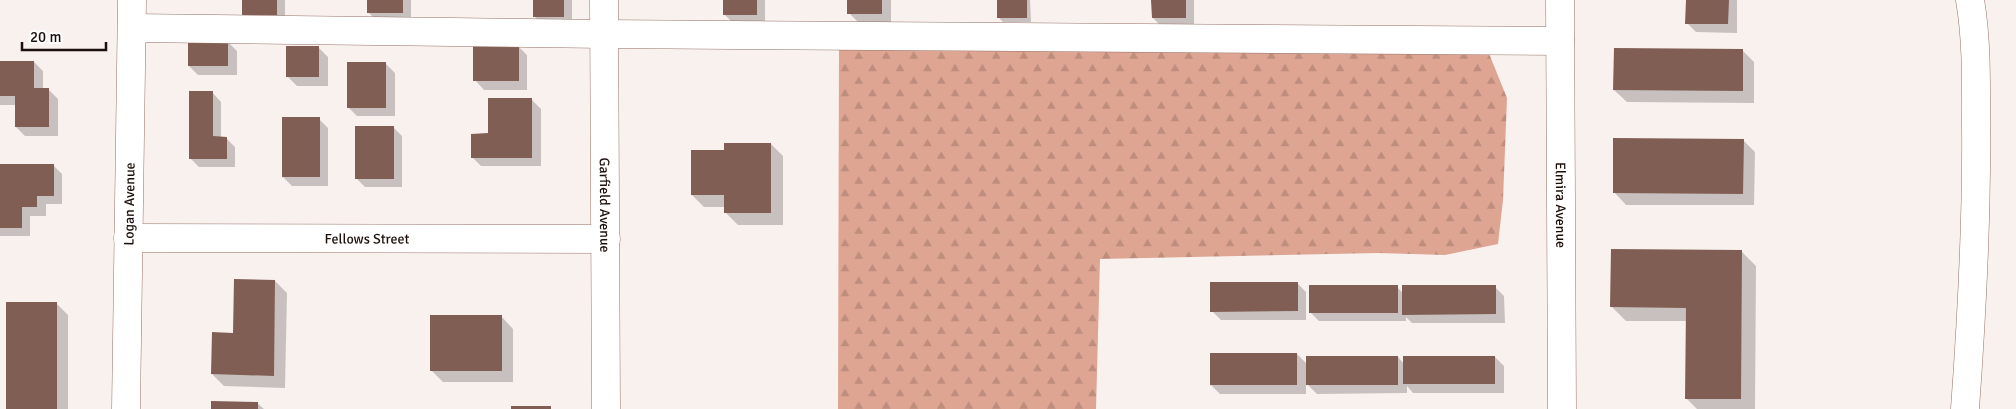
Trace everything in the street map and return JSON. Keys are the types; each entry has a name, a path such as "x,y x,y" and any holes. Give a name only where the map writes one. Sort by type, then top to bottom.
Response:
{"street":[{"name":"Logan Avenue","path":"126,409 132,0"},
{"name":"Garfield Avenue","path":"604,0 606,409"},
{"name":"Elmira Avenue","path":"1560,0 1562,409"},
{"path":"1965,409 1975,278 1977,186 1975,40 1970,0"},
{"path":"133,28 604,34 1560,41"},
{"name":"Fellows Street","path":"128,238 606,239"}],"green space":[{"path":"1484,41 1507,98 1503,200 1498,244 1445,255 1378,253 1100,259 1096,409 838,409 839,46"}],"building":[{"path":"242,0 277,0 277,15 242,15"},
{"path":"367,0 403,0 403,13 367,13"},
{"path":"533,0 564,0 564,17 533,17"},
{"path":"723,0 757,0 757,15 723,15"},
{"path":"847,0 882,0 882,14 847,14"},
{"path":"997,0 1027,0 1027,18 997,18"},
{"path":"1151,0 1186,0 1186,18 1152,18"},
{"path":"1686,0 1729,0 1728,24 1685,24"},
{"path":"188,41 228,41 228,66 188,66"},
{"path":"473,45 519,45 519,81 473,81"},
{"path":"286,46 319,46 319,77 286,77"},
{"path":"1614,48 1743,49 1743,91 1613,90"},
{"path":"0,61 34,61 34,88 49,88 49,127 15,127 15,96 0,96"},
{"path":"347,62 386,62 386,108 347,108"},
{"path":"189,91 213,91 213,136 227,137 227,159 189,159"},
{"path":"488,98 532,98 532,158 471,158 471,134 488,133"},
{"path":"282,117 320,117 320,177 282,177"},
{"path":"355,126 394,126 394,179 355,179"},
{"path":"1613,138 1744,139 1743,194 1613,193"},
{"path":"724,143 771,143 771,213 724,213 724,195 691,195 691,150 724,150"},
{"path":"0,164 54,164 54,196 37,196 37,207 22,207 22,228 0,228"},
{"path":"1611,249 1742,250 1741,399 1685,399 1686,308 1610,307"},
{"path":"234,279 275,280 274,376 211,374 212,332 233,333"},
{"path":"1210,282 1298,282 1298,311 1210,312"},
{"path":"1309,285 1398,285 1398,313 1309,313"},
{"path":"1402,285 1496,285 1496,314 1402,315"},
{"path":"6,302 57,302 57,409 6,409"},
{"path":"430,315 502,315 502,371 430,371"},
{"path":"1210,353 1297,353 1297,385 1210,385"},
{"path":"1306,356 1398,356 1398,385 1306,385"},
{"path":"1403,356 1495,356 1495,384 1403,384"},
{"path":"211,401 258,402 258,409 211,409"},
{"path":"511,406 551,406 551,409 511,409"}]}
